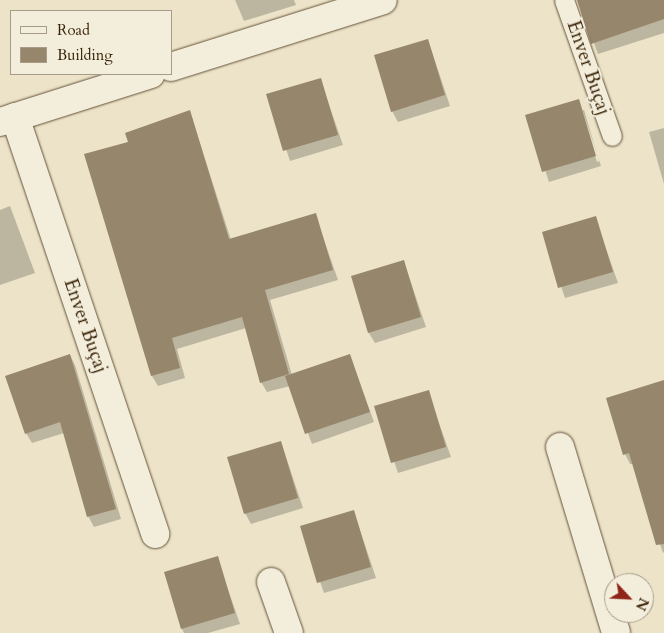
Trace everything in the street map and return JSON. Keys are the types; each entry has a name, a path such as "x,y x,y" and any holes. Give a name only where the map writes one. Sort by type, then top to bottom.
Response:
{"street":[{"path":"172,67 383,0"},
{"name":"Enver Buçaj","path":"148,75 7,119 155,534"},
{"path":"560,447 616,633"},
{"path":"271,582 289,633"}],"lane":[{"name":"Enver Buçaj","path":"564,0 612,136"}],"building":[{"path":"577,0 664,0 664,19 591,44"},
{"path":"428,39 445,95 391,112 374,55"},
{"path":"321,78 338,135 283,151 266,94"},
{"path":"579,99 596,156 542,172 525,115"},
{"path":"190,110 229,239 316,213 333,270 265,290 289,374 260,383 242,317 172,338 180,368 151,376 84,154 128,142 125,133"},
{"path":"596,216 613,272 558,288 542,232"},
{"path":"404,260 421,317 368,333 351,276"},
{"path":"70,354 116,509 87,517 60,422 25,434 5,376"},
{"path":"350,354 370,412 305,434 285,376"},
{"path":"664,380 664,544 656,545 629,453 623,455 606,398"},
{"path":"429,390 446,447 391,463 374,406"},
{"path":"281,441 298,498 244,514 227,457"},
{"path":"354,510 371,567 317,583 300,526"},
{"path":"218,556 235,613 181,629 164,572"}]}
